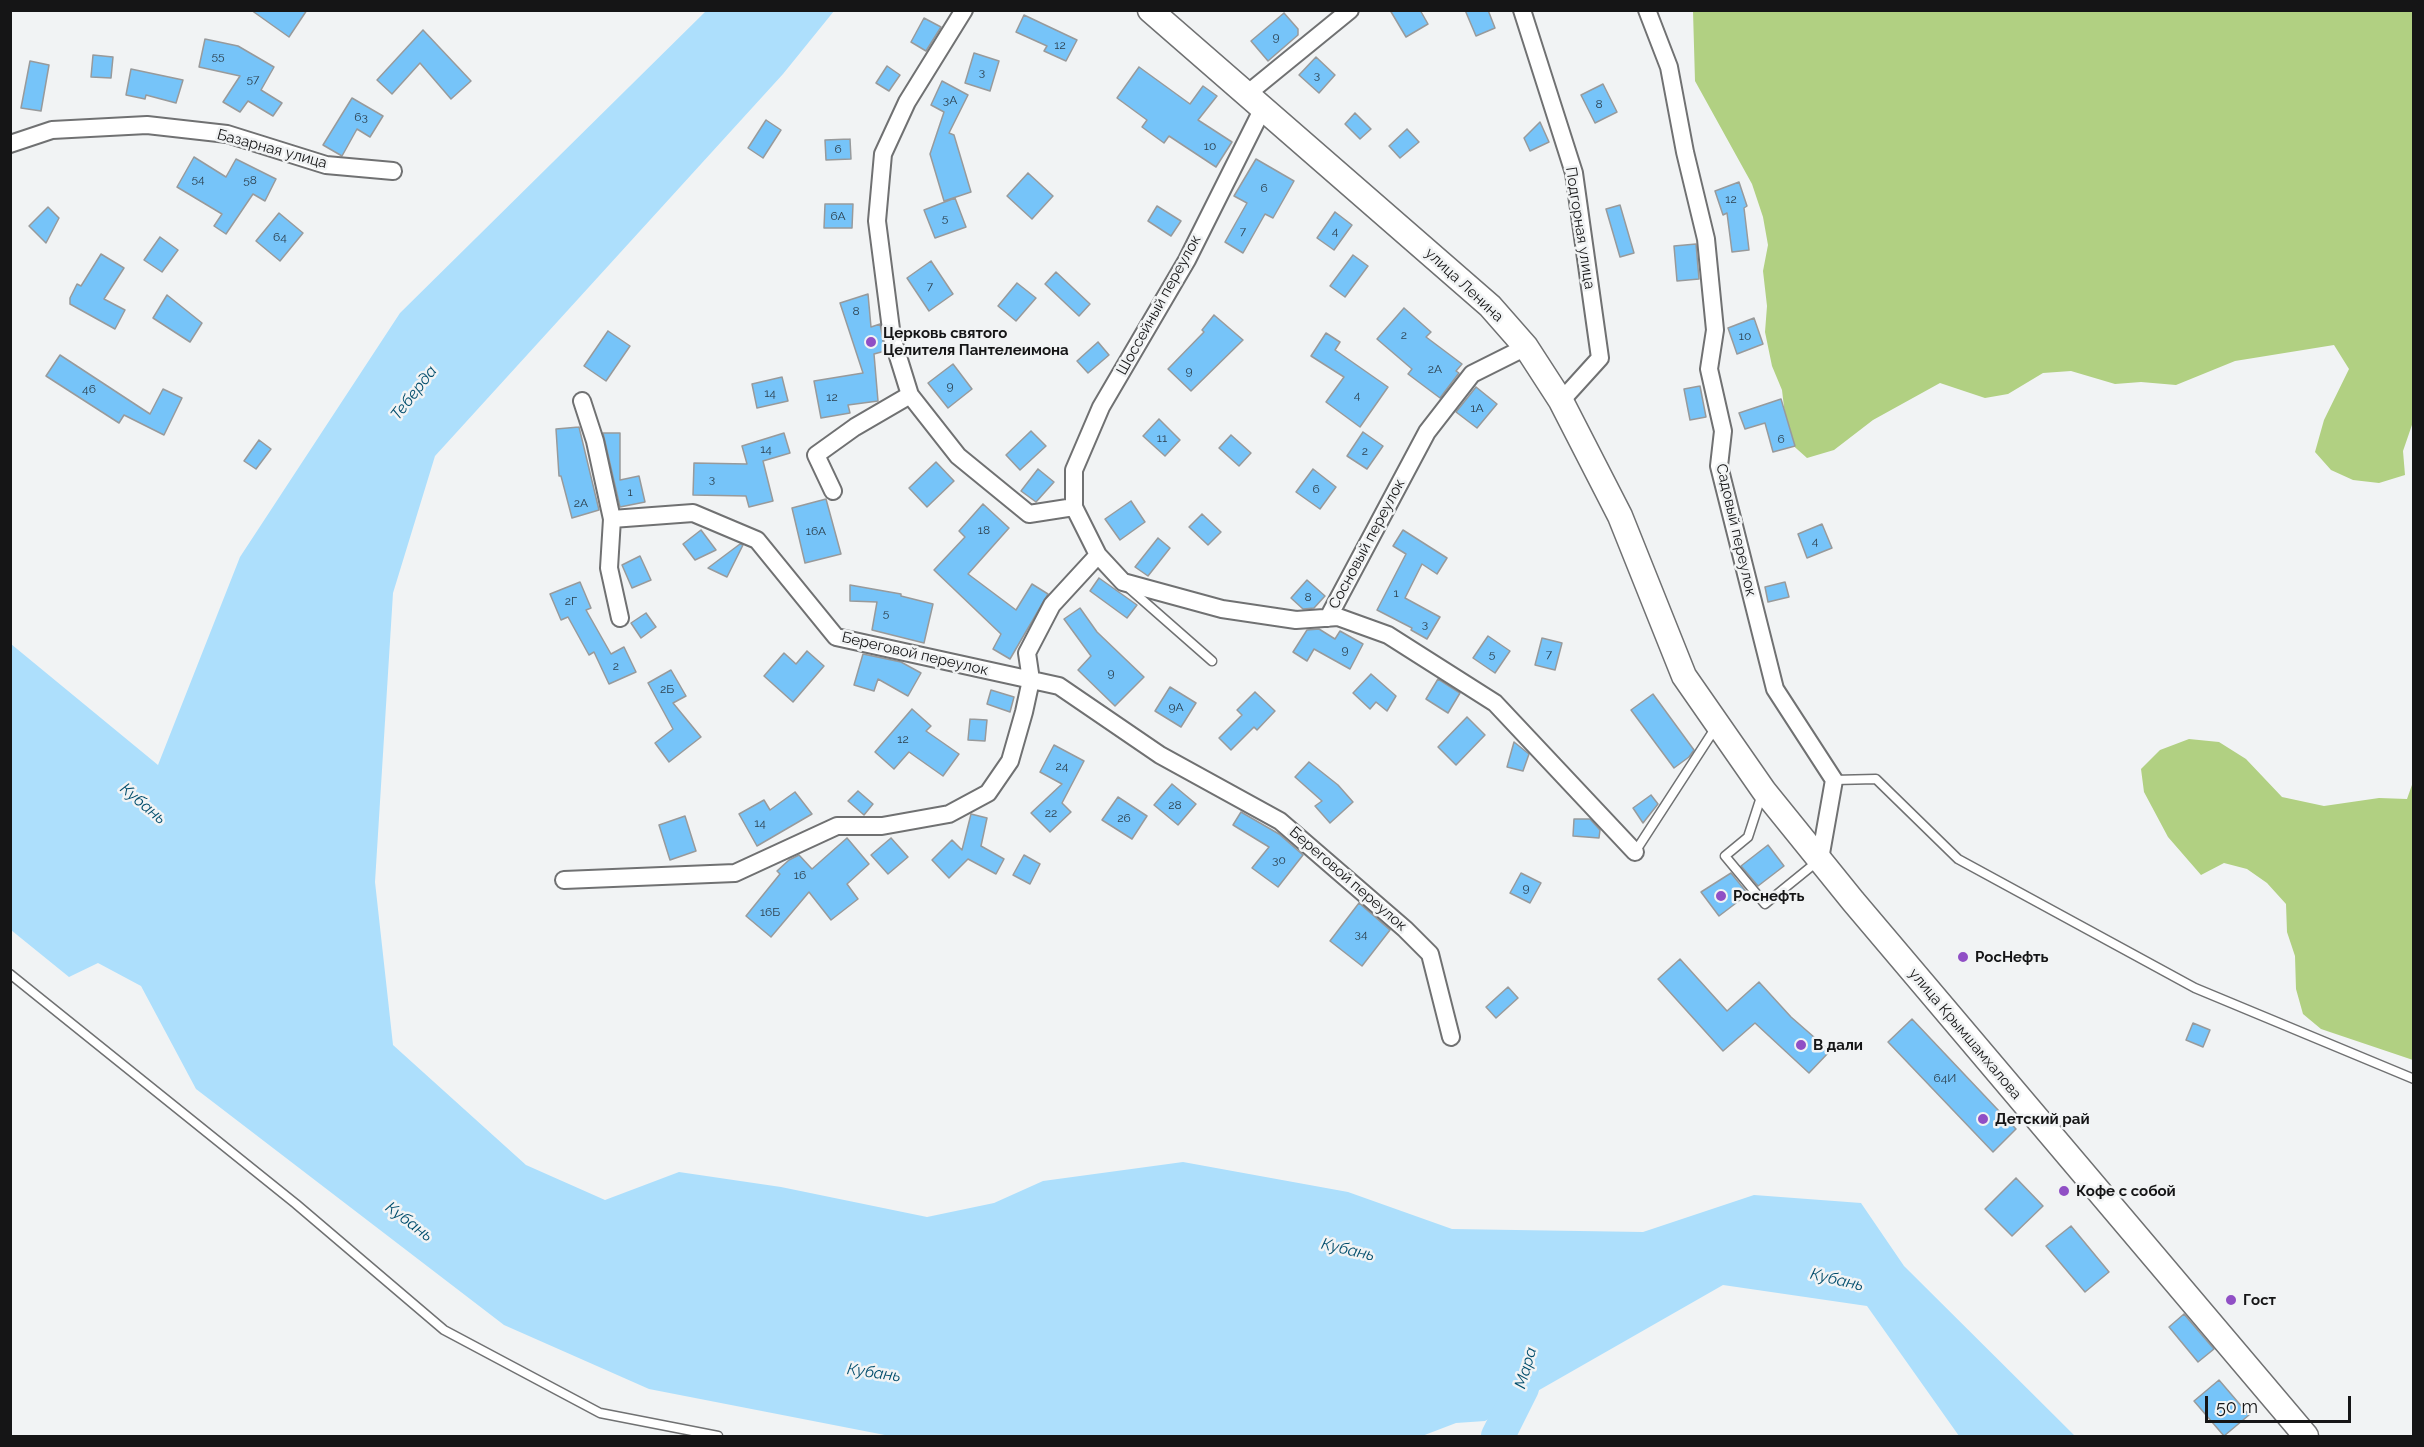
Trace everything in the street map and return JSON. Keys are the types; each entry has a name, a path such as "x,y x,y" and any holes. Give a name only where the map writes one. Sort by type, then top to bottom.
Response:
{"main road":[{"name":"улица Ленина","path":"1150,10 1490,306 1526,347 1561,401 1620,516 1684,676"},
{"name":"улица Крымшамхалова","path":"1684,676 1764,791 2306,1437"}],"street":[{"path":"964,10 907,102 883,154 877,221 892,338 910,395 958,456 1029,514 1074,507 1098,555 1123,582 1222,609 1296,620 1328,618"},
{"name":"Шоссейный переулок","path":"1074,507 1074,470 1101,407 1187,260 1255,101 1350,10"},
{"name":"Подгорная улица","path":"1522,10 1574,173 1600,358 1561,401"},
{"name":"Садовый переулок","path":"1647,10 1669,67 1685,152 1706,239 1714,330 1709,369 1723,431 1719,466 1775,689 1834,780"},
{"name":"Базарная улица","path":"10,144 51,130 147,124 227,134 326,165 393,171"},
{"name":"Сосновый переулок","path":"1328,618 1427,432 1472,374 1526,347"},
{"path":"833,492 816,455 855,427 910,395"},
{"path":"582,401 595,441 612,519 609,568 620,618"},
{"name":"Береговой переулок","path":"612,519 693,513 757,540 836,638 1059,686 1160,755 1280,821 1405,929 1430,954 1451,1037"},
{"path":"564,880 735,873 837,826 882,826 949,814 988,794 1010,761 1032,680 1027,653 1052,605 1098,555"},
{"name":"Сосновый переулок","path":"1328,618 1338,617 1388,635 1495,703 1635,852"},
{"path":"1820,859 1834,780"}],"lane":[{"path":"1123,582 1212,660"},
{"path":"1635,852 1718,724"},
{"path":"1834,780 1876,779 1959,858 1969,864 2195,988 2414,1079"},
{"path":"1764,791 1748,837 1725,856 1765,904 1820,859"},
{"path":"10,974 296,1204 444,1330 600,1413 718,1437"}],"green space":[{"path":"1693,11 2413,11 2414,419 2403,451 2405,475 2379,483 2353,480 2331,470 2315,452 2324,420 2349,369 2334,345 2235,361 2176,385 2141,382 2115,384 2071,371 2043,373 2008,394 1985,398 1940,383 1873,420 1834,450 1807,458 1788,441 1782,390 1772,366 1765,332 1767,306 1763,271 1768,245 1763,217 1752,184 1695,81"},
{"path":"2189,739 2219,742 2246,759 2282,797 2324,806 2379,798 2407,799 2413,782 2413,1060 2321,1029 2303,1014 2296,989 2295,956 2287,932 2286,904 2267,883 2247,869 2224,863 2201,875 2168,837 2144,792 2141,769 2160,750"}],"water":[{"path":"706,11 834,11 783,74 435,456 393,593 375,882 393,1045 526,1165 605,1200 679,1172 781,1187 927,1217 994,1203 1043,1181 1183,1162 1348,1192 1452,1229 1643,1232 1754,1195 1861,1203 1904,1266 2075,1436 1959,1436 1867,1306 1723,1285 1485,1421 1456,1423 1422,1436 890,1436 649,1389 504,1325 196,1089 141,986 98,963 69,977 11,930 11,644 158,765 240,557 400,313"}],"building":[{"path":"251,10 307,10 289,37"},
{"path":"1390,10 1420,10 1428,24 1406,37"},
{"path":"1465,10 1488,10 1495,28 1476,36"},
{"path":"1284,13 1298,29 1298,35 1268,61 1251,41"},
{"path":"1024,15 1077,40 1066,61 1044,51 1047,46 1016,32"},
{"path":"924,18 941,27 926,51 911,42"},
{"path":"423,30 471,81 451,99 420,63 392,94 377,80"},
{"path":"205,39 238,46 274,67 261,90 282,103 273,116 248,101 240,112 223,102 240,76 199,67"},
{"path":"974,53 999,61 990,91 965,83"},
{"path":"93,55 113,57 111,78 91,77"},
{"path":"1316,57 1335,75 1319,93 1299,75"},
{"path":"30,61 49,65 41,111 21,108"},
{"path":"887,66 900,75 889,91 876,83"},
{"path":"1139,67 1190,104 1203,86 1217,96 1198,120 1232,142 1216,167 1169,136 1164,143 1142,127 1147,120 1117,98"},
{"path":"131,69 183,80 176,103 146,95 145,99 126,95"},
{"path":"942,81 968,95 949,133 954,135 971,192 944,201 930,154 944,112 931,105"},
{"path":"1603,84 1617,112 1595,123 1581,95"},
{"path":"352,98 383,116 370,137 357,129 342,156 323,145"},
{"path":"1355,113 1371,129 1360,139 1345,124"},
{"path":"766,120 781,130 763,158 748,148"},
{"path":"1540,122 1549,142 1530,151 1524,138"},
{"path":"1407,129 1419,142 1400,158 1389,146"},
{"path":"850,139 851,159 826,160 825,140"},
{"path":"194,157 226,177 236,159 276,179 265,201 253,194 226,234 214,226 222,214 177,187"},
{"path":"1256,159 1294,181 1273,218 1265,214 1243,253 1225,242 1247,203 1234,196"},
{"path":"1028,173 1053,196 1032,219 1007,196"},
{"path":"1739,182 1747,206 1744,208 1749,250 1732,252 1727,213 1723,215 1715,191"},
{"path":"955,198 966,227 935,238 924,210"},
{"path":"825,204 853,204 852,228 824,228"},
{"path":"1620,205 1634,253 1620,257 1606,209"},
{"path":"1157,206 1181,221 1171,236 1148,221"},
{"path":"48,207 59,218 46,243 29,226"},
{"path":"1335,212 1352,225 1334,250 1317,238"},
{"path":"279,213 303,233 280,261 256,241"},
{"path":"160,237 178,250 162,272 144,260"},
{"path":"1696,244 1699,279 1677,281 1674,246"},
{"path":"101,254 124,268 104,299 125,310 115,329 70,304 70,298 77,284 81,286"},
{"path":"1353,255 1368,266 1345,297 1330,286"},
{"path":"931,261 953,294 929,311 907,278"},
{"path":"1056,272 1090,304 1079,316 1045,284"},
{"path":"1017,283 1036,298 1016,321 998,306"},
{"path":"868,294 871,327 880,324 885,351 874,354 878,401 848,405 850,413 821,418 814,381 863,373 840,303"},
{"path":"167,295 202,323 190,342 153,318"},
{"path":"1404,308 1431,332 1426,337 1462,364 1456,371 1459,373 1440,398 1408,374 1412,369 1377,339"},
{"path":"1214,315 1243,340 1191,391 1168,369 1204,332 1202,330"},
{"path":"1754,318 1763,344 1737,354 1728,328"},
{"path":"608,331 630,346 606,381 584,366"},
{"path":"1326,333 1340,342 1335,350 1388,387 1360,427 1326,402 1344,377 1311,356"},
{"path":"1098,342 1109,355 1088,373 1077,361"},
{"path":"60,355 150,414 163,389 182,398 164,435 124,415 119,423 46,376"},
{"path":"953,364 972,389 948,408 928,383"},
{"path":"782,377 788,401 757,408 752,384"},
{"path":"1700,386 1706,417 1690,420 1684,389"},
{"path":"1476,387 1497,404 1477,428 1456,412"},
{"path":"1781,399 1795,446 1773,452 1765,423 1745,429 1739,413"},
{"path":"1159,419 1180,440 1165,456 1143,436"},
{"path":"579,427 599,510 572,518 561,476 559,476 556,429"},
{"path":"1031,431 1046,446 1020,470 1006,455"},
{"path":"1363,432 1383,446 1367,469 1347,456"},
{"path":"603,433 620,433 620,480 639,476 645,502 620,507"},
{"path":"784,433 790,453 763,461 773,501 749,507 746,496 693,495 694,463 747,464 742,446"},
{"path":"1231,435 1251,453 1239,466 1219,448"},
{"path":"259,440 271,449 256,469 244,461"},
{"path":"936,462 954,481 927,507 909,488"},
{"path":"1038,469 1054,482 1036,502 1021,491"},
{"path":"1313,469 1336,487 1320,509 1296,492"},
{"path":"826,499 841,554 805,563 792,508"},
{"path":"1131,501 1145,522 1120,540 1105,519"},
{"path":"983,504 1009,528 968,574 1016,610 1032,584 1048,594 1010,659 993,649 1001,634 934,570 965,537 959,531"},
{"path":"1202,514 1221,532 1208,545 1189,527"},
{"path":"1822,524 1832,548 1807,558 1798,534"},
{"path":"701,530 716,550 695,560 683,544"},
{"path":"1403,530 1447,558 1437,574 1422,564 1405,598 1440,617 1427,639 1411,630 1412,628 1377,610 1406,554 1393,546"},
{"path":"1158,538 1170,548 1148,576 1135,567"},
{"path":"740,544 743,545 727,577 708,568"},
{"path":"640,556 651,580 632,588 622,565"},
{"path":"1099,578 1137,605 1127,618 1090,591"},
{"path":"1307,580 1325,596 1314,608 1303,609 1291,598"},
{"path":"580,582 591,608 586,610 611,654 624,647 636,672 609,684 594,652 589,655 568,617 561,620 550,594"},
{"path":"1785,582 1789,597 1768,602 1765,587"},
{"path":"850,585 901,594 901,596 933,604 924,643 872,630 877,602 850,601"},
{"path":"1080,608 1097,632 1144,677 1115,706 1078,670 1091,656 1064,619"},
{"path":"646,613 656,627 641,638 631,623"},
{"path":"1319,629 1335,639 1340,631 1363,644 1350,669 1314,649 1307,661 1293,652 1307,630"},
{"path":"1488,636 1510,651 1495,673 1473,658"},
{"path":"1542,638 1562,643 1555,670 1535,665"},
{"path":"807,651 824,666 793,702 764,676 784,653 796,664"},
{"path":"863,654 901,662 921,673 908,696 878,679 874,691 854,685"},
{"path":"671,670 686,696 673,703 701,737 669,762 655,743 673,729 648,683"},
{"path":"1371,674 1396,696 1387,711 1376,702 1370,709 1353,693"},
{"path":"1438,679 1460,693 1448,713 1426,699"},
{"path":"1170,687 1196,703 1181,727 1155,711"},
{"path":"991,690 1014,697 1010,712 987,704"},
{"path":"1255,692 1275,711 1257,730 1254,727 1231,750 1219,738 1242,715 1237,710"},
{"path":"1653,694 1694,750 1689,757 1674,768 1631,710"},
{"path":"912,709 931,726 926,731 959,754 943,776 909,752 894,769 875,752"},
{"path":"1467,717 1485,735 1456,765 1438,747"},
{"path":"970,719 987,720 985,741 968,740"},
{"path":"1514,742 1529,754 1523,771 1507,767"},
{"path":"1054,745 1084,761 1062,803 1071,812 1050,832 1031,813 1062,784 1040,772"},
{"path":"1309,762 1338,785 1353,802 1330,823 1315,806 1322,801 1295,777"},
{"path":"1172,784 1196,804 1178,825 1154,805"},
{"path":"858,791 873,804 864,815 848,801"},
{"path":"795,792 812,814 757,846 739,814 764,800 770,810"},
{"path":"1651,795 1658,804 1643,823 1633,808"},
{"path":"1118,797 1147,816 1132,839 1102,820"},
{"path":"1241,812 1279,834 1303,855 1278,887 1252,868 1269,847 1233,825"},
{"path":"971,814 987,818 981,846 1004,859 996,874 968,859 949,878 932,860 952,840 962,850"},
{"path":"685,816 696,851 670,860 659,825"},
{"path":"1574,819 1590,819 1600,830 1599,838 1573,836"},
{"path":"847,838 869,864 847,884 858,899 831,920 809,892 771,937 746,916 780,874 777,871 789,860 799,855 812,869"},
{"path":"891,838 908,857 888,874 871,855"},
{"path":"1768,845 1784,866 1758,886 1741,866"},
{"path":"1024,855 1040,864 1030,884 1013,875"},
{"path":"1521,873 1541,883 1530,903 1510,893"},
{"path":"1731,873 1748,894 1719,916 1701,892"},
{"path":"1359,903 1390,930 1362,966 1330,941"},
{"path":"1680,959 1727,1011 1759,982 1791,1017 1830,1051 1809,1073 1755,1023 1723,1051 1658,979"},
{"path":"1508,987 1518,998 1496,1018 1486,1007"},
{"path":"1912,1019 2016,1129 1993,1152 1888,1042"},
{"path":"2193,1023 2210,1030 2203,1047 2186,1040"},
{"path":"2016,1178 2043,1206 2012,1236 1985,1209"},
{"path":"2071,1226 2109,1272 2085,1292 2046,1246"},
{"path":"2184,1314 2214,1349 2198,1362 2169,1327"},
{"path":"2219,1380 2249,1415 2224,1436 2194,1401"}],"waterway":[{"name":"Мара","path":"1498,1436 1522,1388 1529,1360"}],"place":[{"name":"Церковь святого Целителя Пантелеимона","path":"871,342"},
{"name":"Роснефть","path":"1721,896"},
{"name":"РосНефть","path":"1963,957"},
{"name":"В дали","path":"1801,1045"},
{"name":"Детский рай","path":"1983,1119"},
{"name":"Кофе с собой","path":"2064,1191"},
{"name":"Гост","path":"2231,1300"}],"water label":[{"name":"Теберда","path":"414,393"},
{"name":"Кубань","path":"143,804"},
{"name":"Кубань","path":"409,1222"},
{"name":"Кубань","path":"1348,1250"},
{"name":"Кубань","path":"1837,1280"},
{"name":"Кубань","path":"874,1373"}]}
